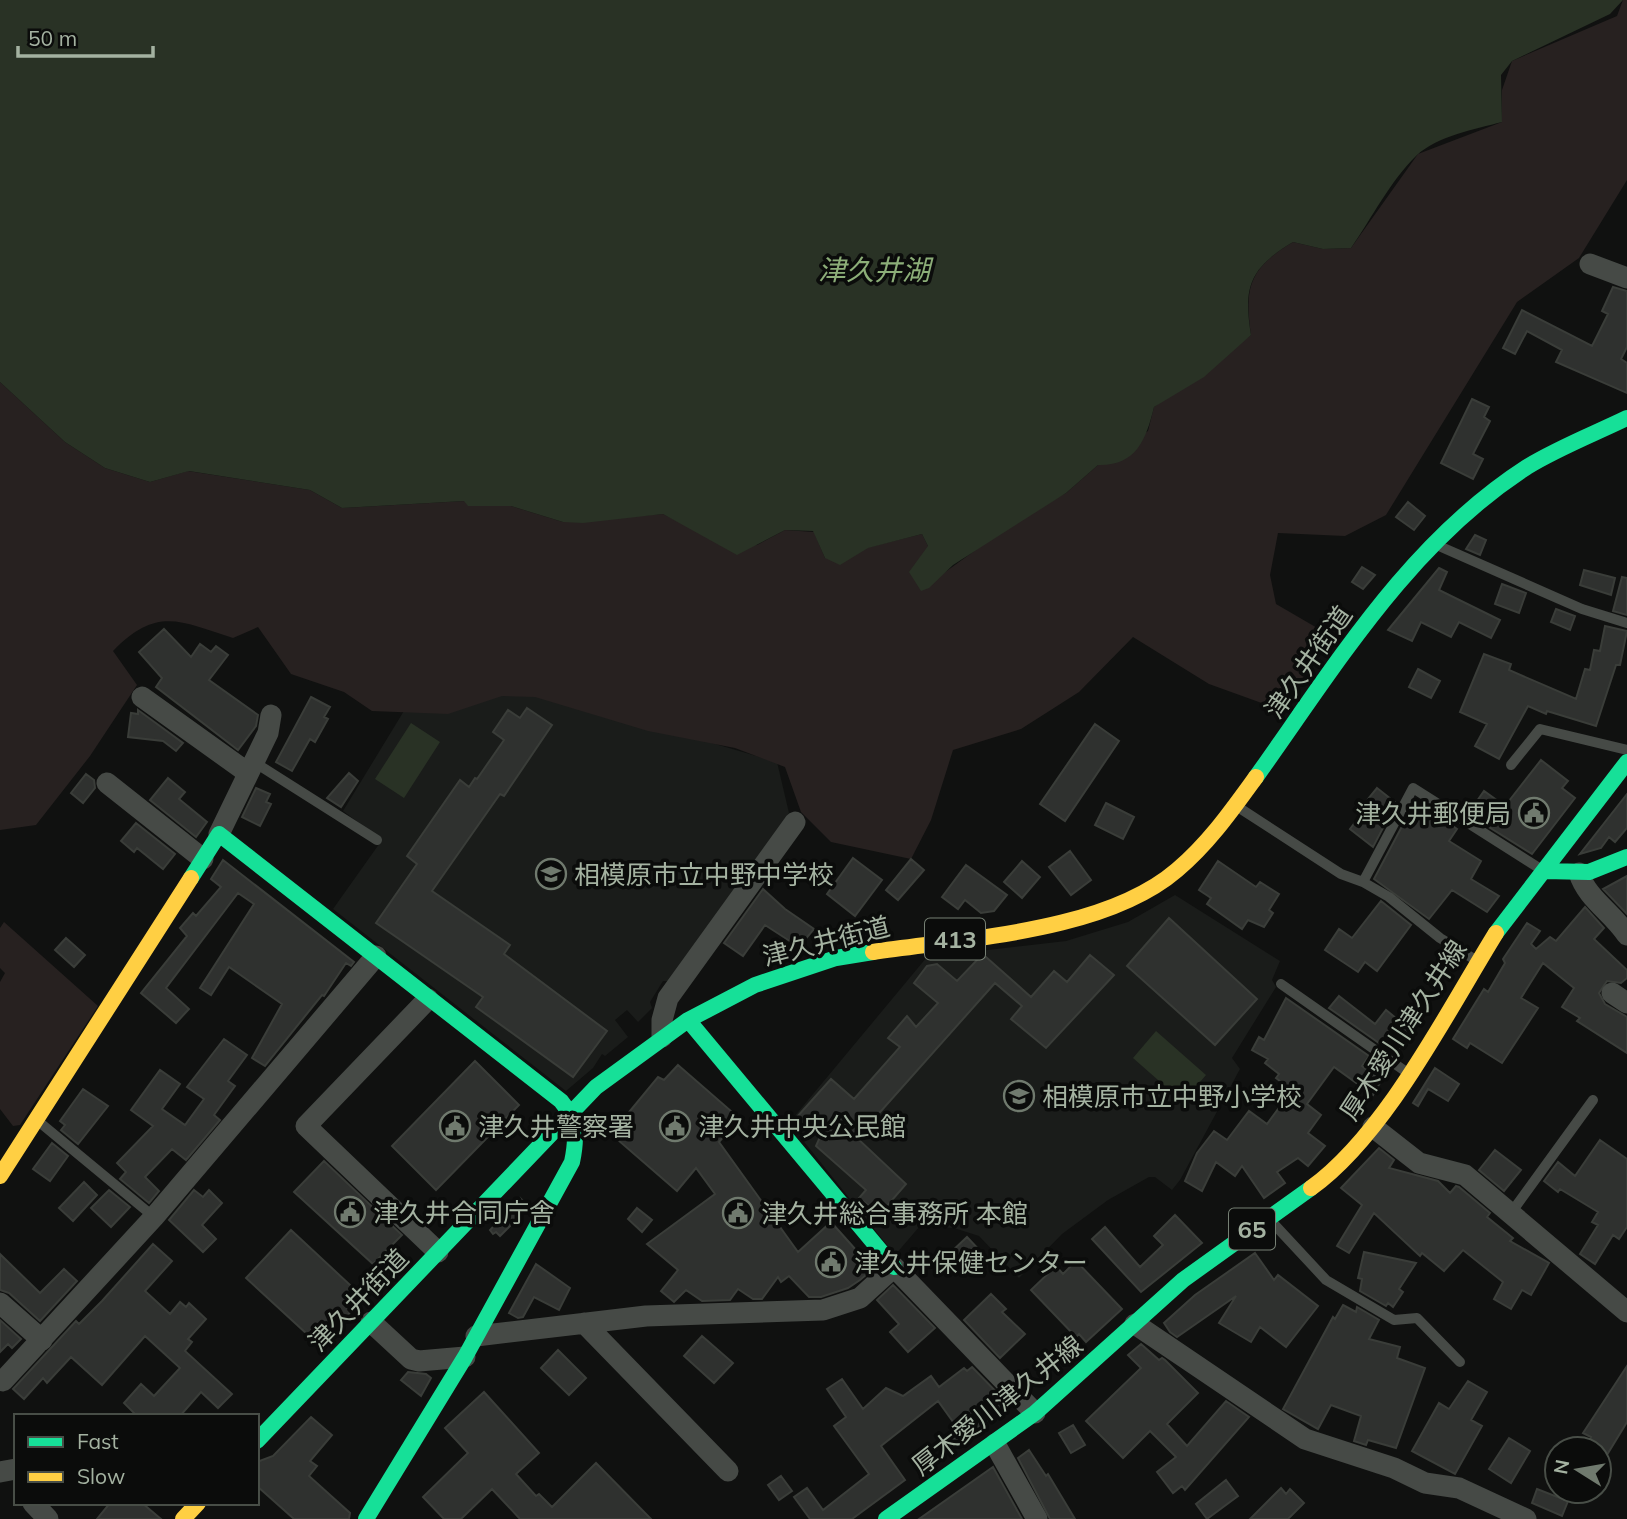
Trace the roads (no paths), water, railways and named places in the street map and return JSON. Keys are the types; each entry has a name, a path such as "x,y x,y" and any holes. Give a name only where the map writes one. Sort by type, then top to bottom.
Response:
{"main road":[{"name":"津久井街道","path":"265,1421 371,1321 596,1087 688,1020 755,985 836,958 1051,925 1109,909 1148,890 1176,870 1206,844 1236,806 1383,599 1432,543 1485,497 1529,466 1627,418"},
{"name":"厚木愛川津久井線","path":"886,1519 1035,1413 1183,1280 1335,1168 1373,1127 1477,962 1627,762"},
{"path":"0,1176 219,834 571,1112 577,1127 572,1162 465,1357 366,1519"},
{"path":"1545,871 1579,873 1603,868 1627,857"},
{"path":"688,1020 894,1267"},
{"path":"183,1519 196,1505"}],"street":[{"path":"1590,264 1627,278"},
{"path":"142,697 251,767"},
{"path":"219,834 268,733 271,715"},
{"path":"107,783 203,859"},
{"path":"662,1037 664,1008 668,998 795,822"},
{"path":"1579,873 1584,888 1618,921 1627,935"},
{"path":"3,1381 155,1217 376,956"},
{"path":"428,999 306,1126 438,1252"},
{"path":"1373,1127 1419,1163 1465,1175 1627,1311"},
{"path":"476,1336 646,1316 807,1312 835,1308 860,1298 894,1267 1035,1413"},
{"path":"0,1303 42,1340"},
{"path":"371,1321 411,1359 419,1362 465,1357"},
{"path":"584,1323 640,1394 708,1437 728,1471"},
{"path":"1135,1324 1305,1439 1394,1468 1425,1483 1459,1488 1526,1519"},
{"path":"995,1444 1037,1519"},
{"path":"35,1505 48,1519"}],"lane":[{"path":"1432,543 1582,609 1627,623"},
{"path":"1511,765 1540,729 1627,750"},
{"path":"251,767 377,841"},
{"path":"1363,882 1413,788 1545,871"},
{"path":"1236,806 1340,874 1363,882 1389,897 1440,938 1477,962"},
{"path":"1281,984 1409,1073"},
{"path":"1511,1213 1592,1100"},
{"path":"36,1119 155,1217"},
{"path":"1268,1217 1326,1280 1394,1320 1418,1318 1460,1362"}],"water":[{"name":"津久井湖","path":"0,0 1623,0 1610,14 1512,61 1501,75 1502,122 1446,138 1417,155 1390,188 1351,248 1323,249 1293,242 1267,261 1253,280 1249,291 1251,335 1204,377 1154,407 1143,440 1130,456 1122,461 1098,465 1066,493 953,565 929,588 921,591 909,572 928,546 922,534 868,548 840,565 825,558 813,531 785,530 737,555 663,514 583,523 563,522 511,506 468,506 464,501 342,508 310,490 189,471 150,482 105,468 65,442 0,382"},
{"path":"411,723 440,742 404,798 375,779"},
{"path":"1156,1031 1206,1075 1183,1102 1133,1058"}],"place":[{"name":"津久井郵便局","path":"1534,813"},
{"name":"相模原市立中野中学校","path":"551,874"},
{"name":"相模原市立中野小学校","path":"1019,1096"},
{"name":"津久井警察署","path":"455,1126"},
{"name":"津久井中央公民館","path":"675,1126"},
{"name":"津久井合同庁舎","path":"350,1212"},
{"name":"津久井総合事務所 本館","path":"738,1213"},
{"name":"津久井保健センター","path":"831,1262"}]}
